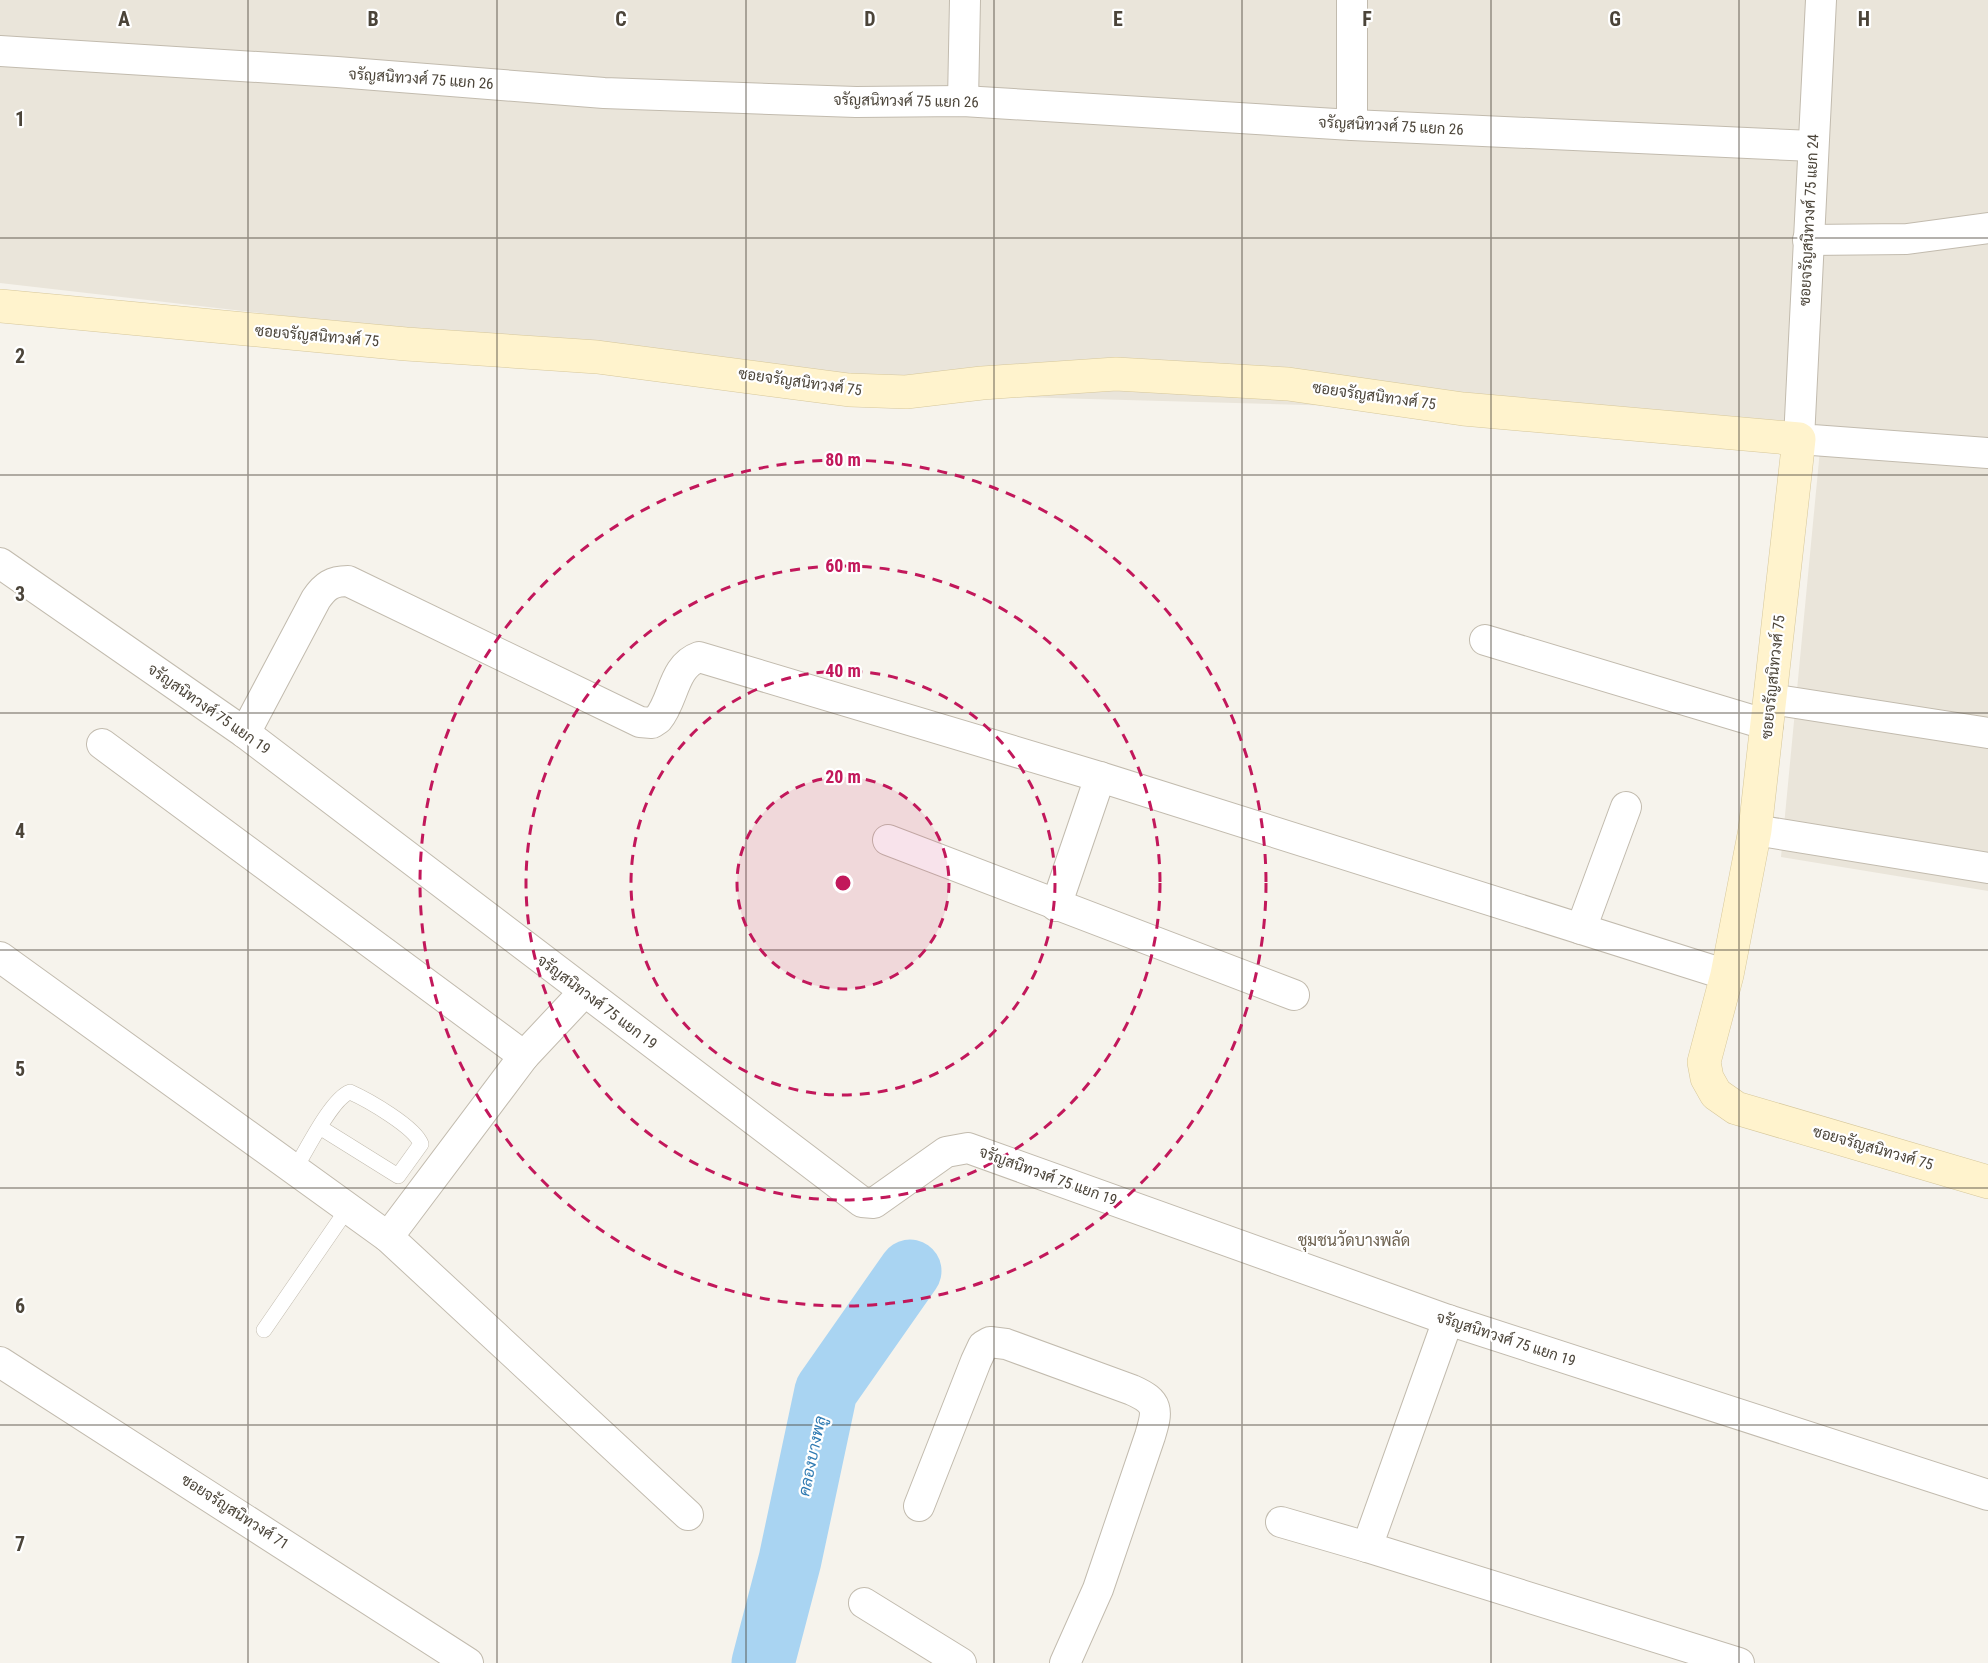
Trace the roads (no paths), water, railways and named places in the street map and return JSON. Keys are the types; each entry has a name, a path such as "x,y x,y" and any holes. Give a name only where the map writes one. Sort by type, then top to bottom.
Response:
{"street":[{"path":"963,101 965,0"},
{"path":"1352,0 1352,125"},
{"name":"ซอยจรัญสนิทวงศ์ 75 แยก 24","path":"1799,440 1821,0"},
{"name":"จรัญสนิทวงศ์ 75 แยก 26","path":"0,51 337,72 604,93 856,102 963,101 1352,125 1813,146"},
{"path":"1808,240 1907,239 1988,228"},
{"name":"ซอยจรัญสนิทวงศ์ 75","path":"0,306 406,344 597,357 767,377 849,390 906,392 982,383 1116,374 1139,375 1288,384 1464,409 1799,440 1755,830 1727,975 1704,1062 1707,1078 1716,1094 1736,1108 1988,1182"},
{"path":"1799,440 1988,453"},
{"name":"จรัญสนิทวงศ์ 75 แยก 19","path":"0,563 245,733 862,1202 874,1203 946,1152 968,1148 1448,1320 1988,1495"},
{"path":"245,733 316,598 324,588 336,581 348,581 640,722 652,723 658,719 682,669 689,661 699,657 1100,777 1727,975"},
{"path":"1485,640 1770,712 1988,733"},
{"path":"102,744 524,1056"},
{"path":"1056,906 1100,777"},
{"path":"1581,929 1626,807"},
{"path":"1755,830 1988,868"},
{"path":"888,840 1294,995"},
{"path":"0,957 388,1237 688,1515"},
{"path":"388,1237 524,1056 584,992"},
{"path":"1367,1547 1448,1320"},
{"path":"919,1506 976,1360 983,1346 990,1342 1006,1344 1132,1390 1147,1397 1153,1403 1157,1414 1150,1436 1098,1589 1065,1663"},
{"name":"ซอยจรัญสนิทวงศ์ 71","path":"0,1362 468,1663"},
{"path":"1281,1522 1739,1663"},
{"path":"864,1603 961,1663"}],"lane":[{"path":"295,1169 340,1097 350,1092 408,1129 418,1137 421,1144 398,1176 321,1128"},
{"path":"264,1330 348,1208"}],"waterway":[{"name":"คลองบางพลู","path":"763,1663 790,1560 826,1391 910,1271"}],"district":[{"name":"ชุมชนวัดบางพลัด","path":"1354,1240"}]}
